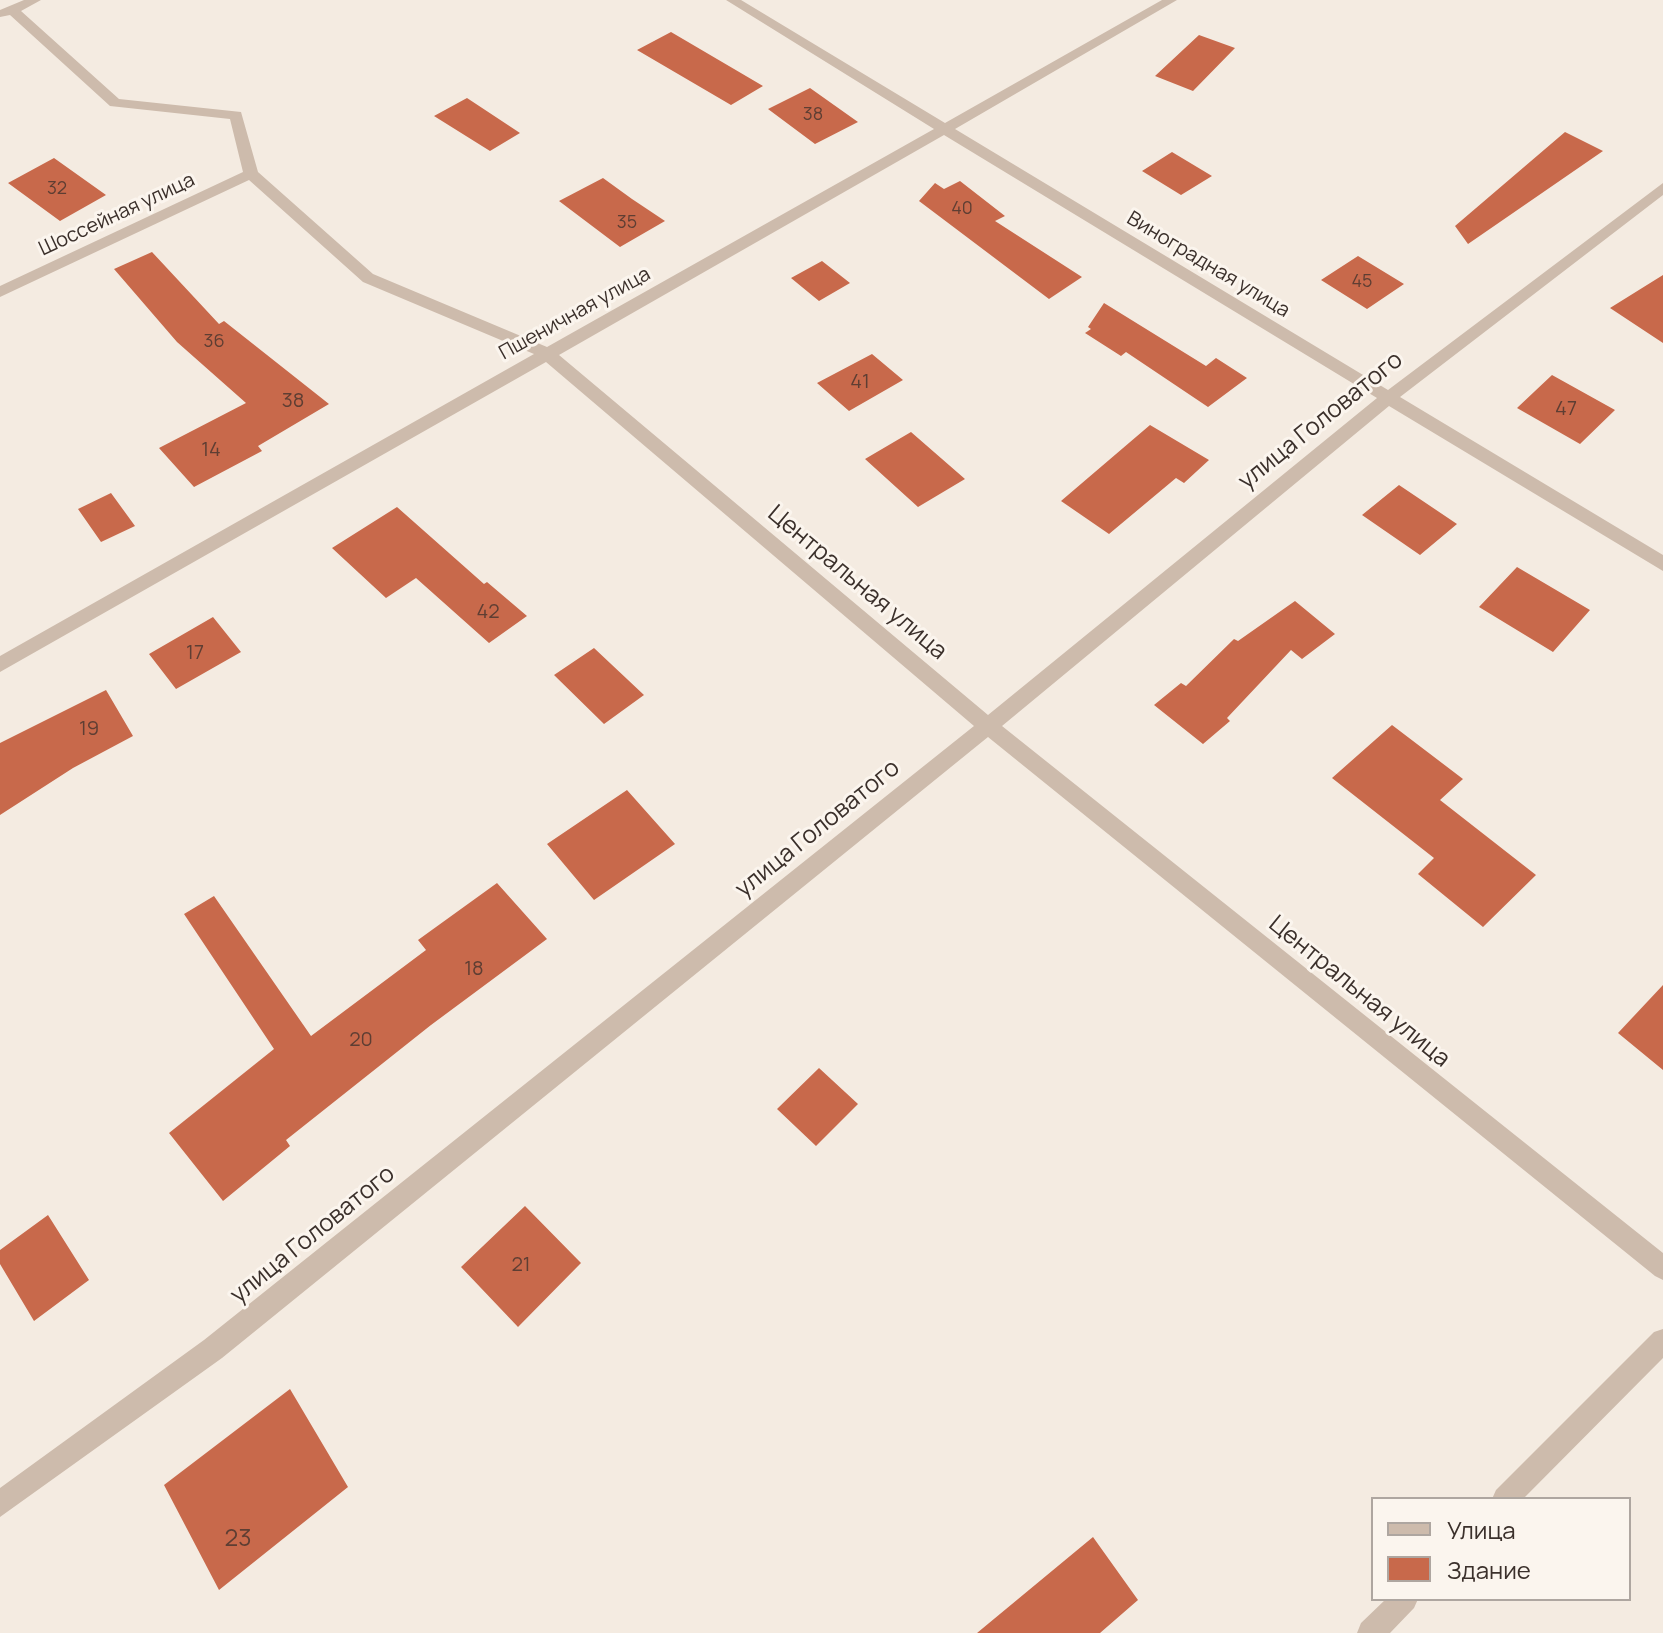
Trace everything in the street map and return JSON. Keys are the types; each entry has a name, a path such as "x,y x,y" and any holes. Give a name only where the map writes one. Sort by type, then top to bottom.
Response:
{"street":[{"path":"35,0 6,12 115,103 236,115 251,174"},
{"name":"Виноградная улица","path":"732,0 1663,564"},
{"name":"Пшеничная улица","path":"0,665 1171,0"},
{"name":"Шоссейная улица","path":"0,292 251,174"},
{"name":"Центральная улица","path":"251,174 368,278 546,353 988,726 1663,1268"},
{"name":"улица Головатого","path":"0,1504 213,1349 988,726 1389,397 1663,188"},
{"path":"1507,1497 1663,1341"},
{"path":"1371,1633 1403,1601"}],"building":[{"path":"671,32 763,86 731,105 637,50"},
{"path":"1199,35 1235,48 1193,91 1155,76"},
{"path":"810,88 858,122 815,144 768,109"},
{"path":"467,98 520,133 490,151 434,116"},
{"path":"1565,132 1603,151 1468,244 1455,226"},
{"path":"1172,152 1212,176 1181,195 1142,171"},
{"path":"54,158 106,195 60,221 8,183"},
{"path":"603,178 665,221 620,247 559,201"},
{"path":"960,181 1005,216 995,221 1082,277 1049,299 919,201 935,183 944,189"},
{"path":"152,252 219,324 224,321 329,404 258,446 262,451 194,487 159,448 246,403 177,342 114,269"},
{"path":"1358,256 1404,284 1367,309 1321,280"},
{"path":"822,261 850,283 819,301 791,278"},
{"path":"1663,275 1663,343 1610,308"},
{"path":"1104,303 1206,366 1216,358 1247,378 1208,407 1126,352 1121,356 1085,333 1091,329 1088,327"},
{"path":"872,354 903,380 849,411 817,383"},
{"path":"1552,375 1615,410 1580,444 1517,408"},
{"path":"1150,425 1209,460 1184,483 1176,478 1109,534 1061,501"},
{"path":"911,432 965,479 918,507 865,459"},
{"path":"1399,485 1457,524 1420,555 1362,515"},
{"path":"111,493 135,526 101,542 78,509"},
{"path":"397,507 484,584 487,582 527,616 489,643 416,578 386,598 332,548"},
{"path":"1517,567 1590,610 1553,652 1479,607"},
{"path":"1295,601 1335,634 1302,659 1291,650 1227,718 1230,721 1203,744 1154,705 1181,683 1186,686 1234,639 1238,641"},
{"path":"213,617 241,652 176,689 149,654"},
{"path":"594,648 644,695 604,724 554,675"},
{"path":"106,690 133,736 73,768 0,815 0,743"},
{"path":"1392,725 1463,779 1440,800 1536,875 1483,927 1418,874 1434,858 1332,778"},
{"path":"627,790 675,844 594,900 547,844"},
{"path":"497,883 547,939 431,1025 286,1140 290,1146 223,1201 169,1133 274,1049 184,914 214,896 311,1036 426,950 418,940"},
{"path":"1663,985 1663,1070 1618,1033"},
{"path":"819,1068 858,1104 816,1146 777,1109"},
{"path":"525,1206 581,1263 518,1327 461,1267"},
{"path":"48,1215 89,1280 34,1321 0,1264 0,1250"},
{"path":"290,1389 348,1487 219,1590 164,1485"},
{"path":"1093,1537 1138,1600 1100,1633 977,1633"}]}
